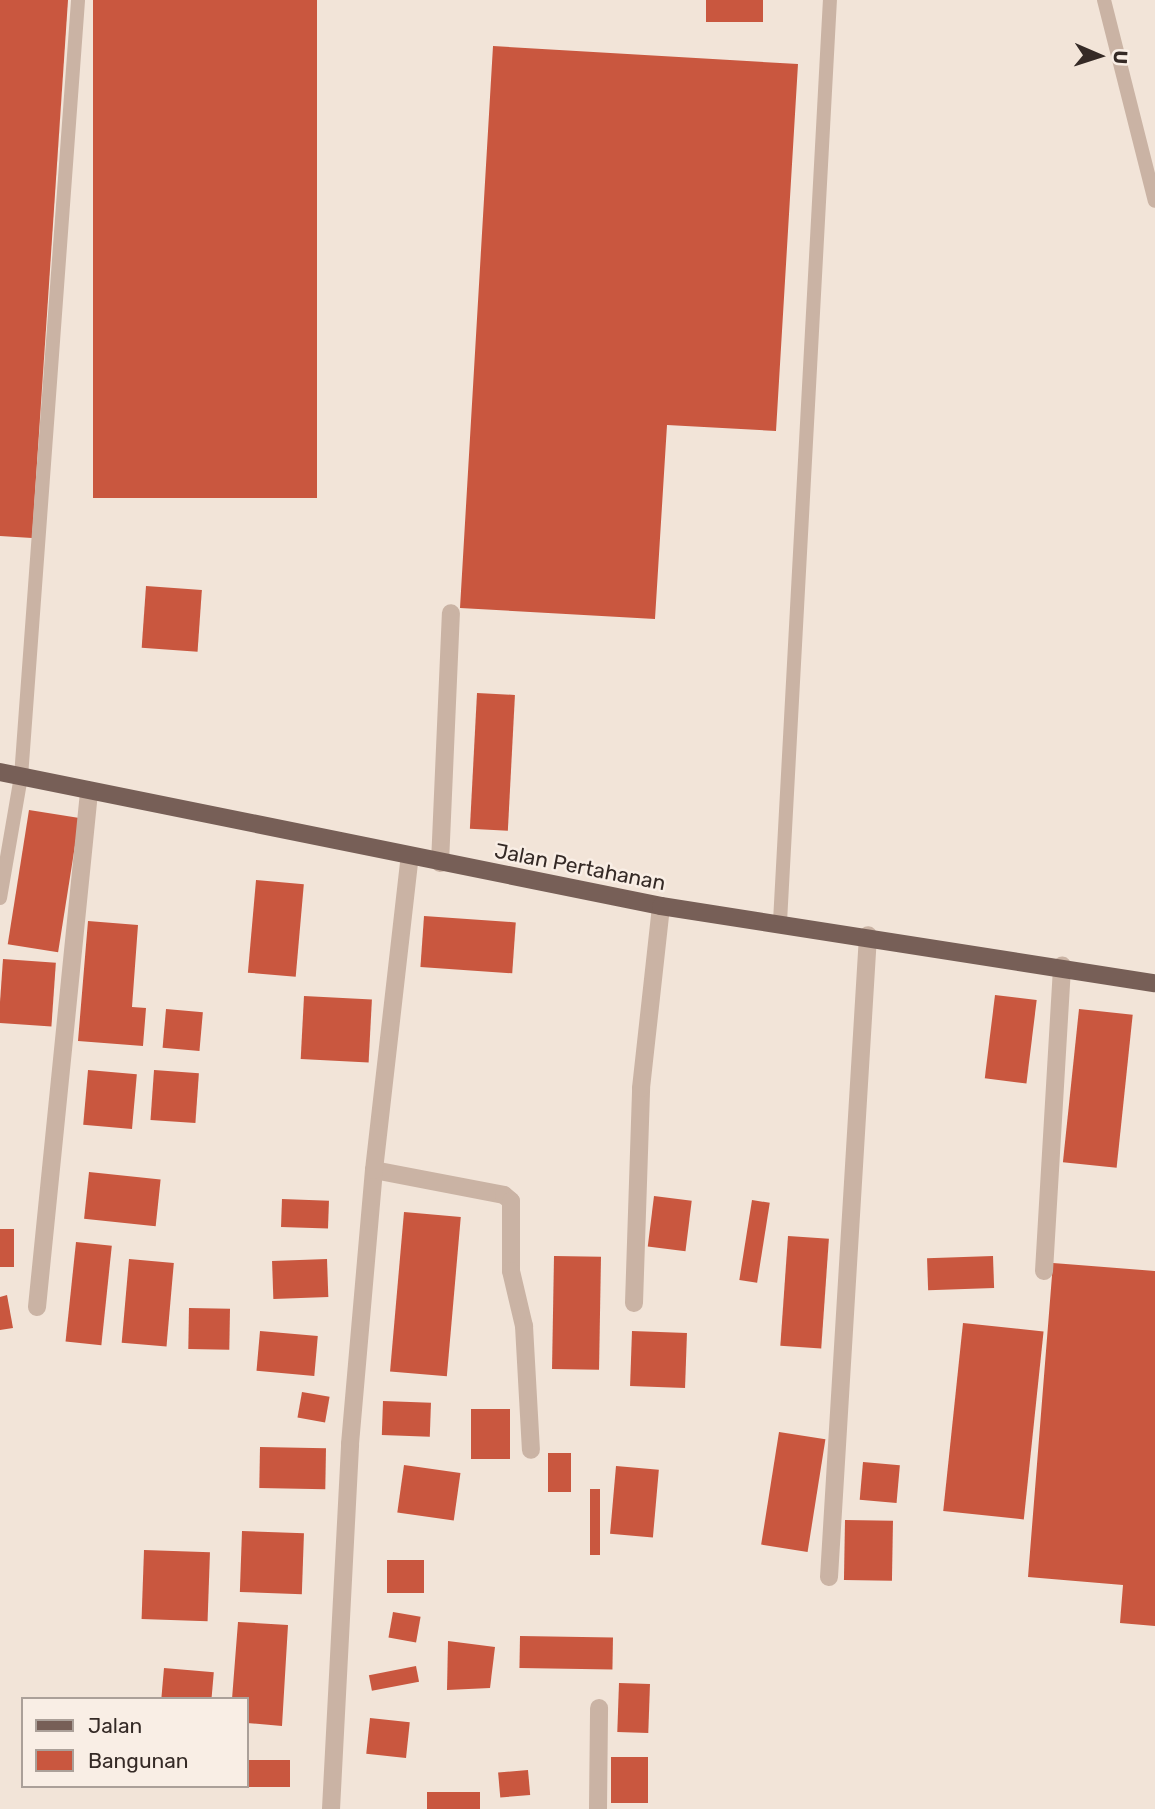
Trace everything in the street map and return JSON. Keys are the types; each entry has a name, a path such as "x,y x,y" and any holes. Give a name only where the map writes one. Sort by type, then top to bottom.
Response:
{"main road":[{"name":"Jalan Pertahanan","path":"0,772 661,906 868,935 1155,983"}],"street":[{"path":"440,863 451,612"},
{"path":"37,1307 89,792"},
{"path":"331,1809 350,1444 374,1170 410,856"},
{"path":"634,1303 640,1101 661,906"},
{"path":"829,1577 868,935"},
{"path":"1044,1271 1062,966"},
{"path":"374,1170 504,1195 511,1201 511,1272 524,1326 531,1450"},
{"path":"598,1809 599,1708"}],"lane":[{"path":"0,898 21,777 78,0"},
{"path":"780,922 830,0"},
{"path":"1104,0 1155,201"}],"building":[{"path":"0,0 68,0 32,538 0,536"},
{"path":"93,0 317,0 317,498 93,498"},
{"path":"706,0 763,0 763,22 706,22"},
{"path":"493,46 798,64 776,431 667,425 655,619 460,608"},
{"path":"146,586 202,590 198,652 142,648"},
{"path":"477,693 515,695 508,831 470,829"},
{"path":"29,810 79,818 58,952 8,944"},
{"path":"256,880 304,884 296,977 248,973"},
{"path":"424,916 516,922 512,973 420,967"},
{"path":"88,921 138,925 132,1007 146,1008 143,1046 78,1041"},
{"path":"3,959 56,963 51,1027 0,1023"},
{"path":"995,995 1037,1000 1026,1083 985,1078"},
{"path":"304,996 372,1000 369,1062 301,1059"},
{"path":"166,1009 203,1012 199,1051 163,1048"},
{"path":"1079,1009 1133,1015 1117,1168 1063,1162"},
{"path":"88,1070 137,1074 132,1129 83,1125"},
{"path":"154,1070 199,1073 195,1123 151,1120"},
{"path":"89,1172 161,1180 156,1226 84,1219"},
{"path":"654,1196 692,1201 686,1251 648,1247"},
{"path":"282,1199 329,1201 328,1229 281,1227"},
{"path":"752,1200 770,1203 757,1283 739,1280"},
{"path":"404,1212 461,1217 447,1376 390,1371"},
{"path":"0,1229 14,1229 14,1267 0,1267"},
{"path":"788,1236 829,1239 821,1349 780,1346"},
{"path":"76,1242 112,1246 101,1345 66,1341"},
{"path":"554,1256 601,1257 599,1370 552,1369"},
{"path":"993,1256 994,1288 928,1290 927,1258"},
{"path":"129,1259 174,1263 167,1347 122,1343"},
{"path":"327,1259 328,1297 273,1299 272,1261"},
{"path":"1053,1263 1155,1271 1155,1626 1120,1623 1123,1585 1028,1577"},
{"path":"7,1295 13,1328 0,1330 0,1297"},
{"path":"189,1308 230,1309 229,1350 188,1349"},
{"path":"963,1323 1044,1331 1024,1519 943,1511"},
{"path":"260,1331 318,1336 314,1376 257,1371"},
{"path":"632,1331 687,1333 685,1388 630,1386"},
{"path":"302,1392 330,1397 325,1422 297,1418"},
{"path":"383,1401 431,1403 430,1437 382,1435"},
{"path":"471,1409 510,1409 510,1459 471,1459"},
{"path":"779,1432 825,1439 808,1552 761,1545"},
{"path":"260,1447 326,1448 325,1489 259,1488"},
{"path":"548,1453 571,1453 571,1492 548,1492"},
{"path":"863,1462 900,1465 897,1503 860,1500"},
{"path":"404,1465 460,1473 454,1520 397,1513"},
{"path":"616,1466 659,1470 653,1537 610,1534"},
{"path":"590,1489 600,1489 600,1555 590,1555"},
{"path":"845,1520 893,1521 892,1581 844,1580"},
{"path":"242,1531 304,1533 302,1594 240,1592"},
{"path":"144,1550 210,1552 208,1621 142,1619"},
{"path":"387,1560 424,1560 424,1593 387,1593"},
{"path":"393,1612 421,1617 416,1642 388,1638"},
{"path":"238,1622 288,1625 282,1726 248,1723 248,1697 232,1697"},
{"path":"520,1636 613,1638 612,1670 519,1668"},
{"path":"448,1641 495,1647 490,1688 447,1690"},
{"path":"416,1666 419,1682 372,1691 369,1675"},
{"path":"164,1668 214,1672 212,1697 161,1697"},
{"path":"619,1683 650,1684 648,1733 617,1732"},
{"path":"370,1718 410,1722 406,1758 366,1754"},
{"path":"611,1757 648,1757 648,1803 611,1803"},
{"path":"248,1760 290,1760 290,1787 248,1787"},
{"path":"528,1770 530,1795 500,1798 498,1773"},
{"path":"427,1792 480,1792 480,1809 427,1809"}]}
